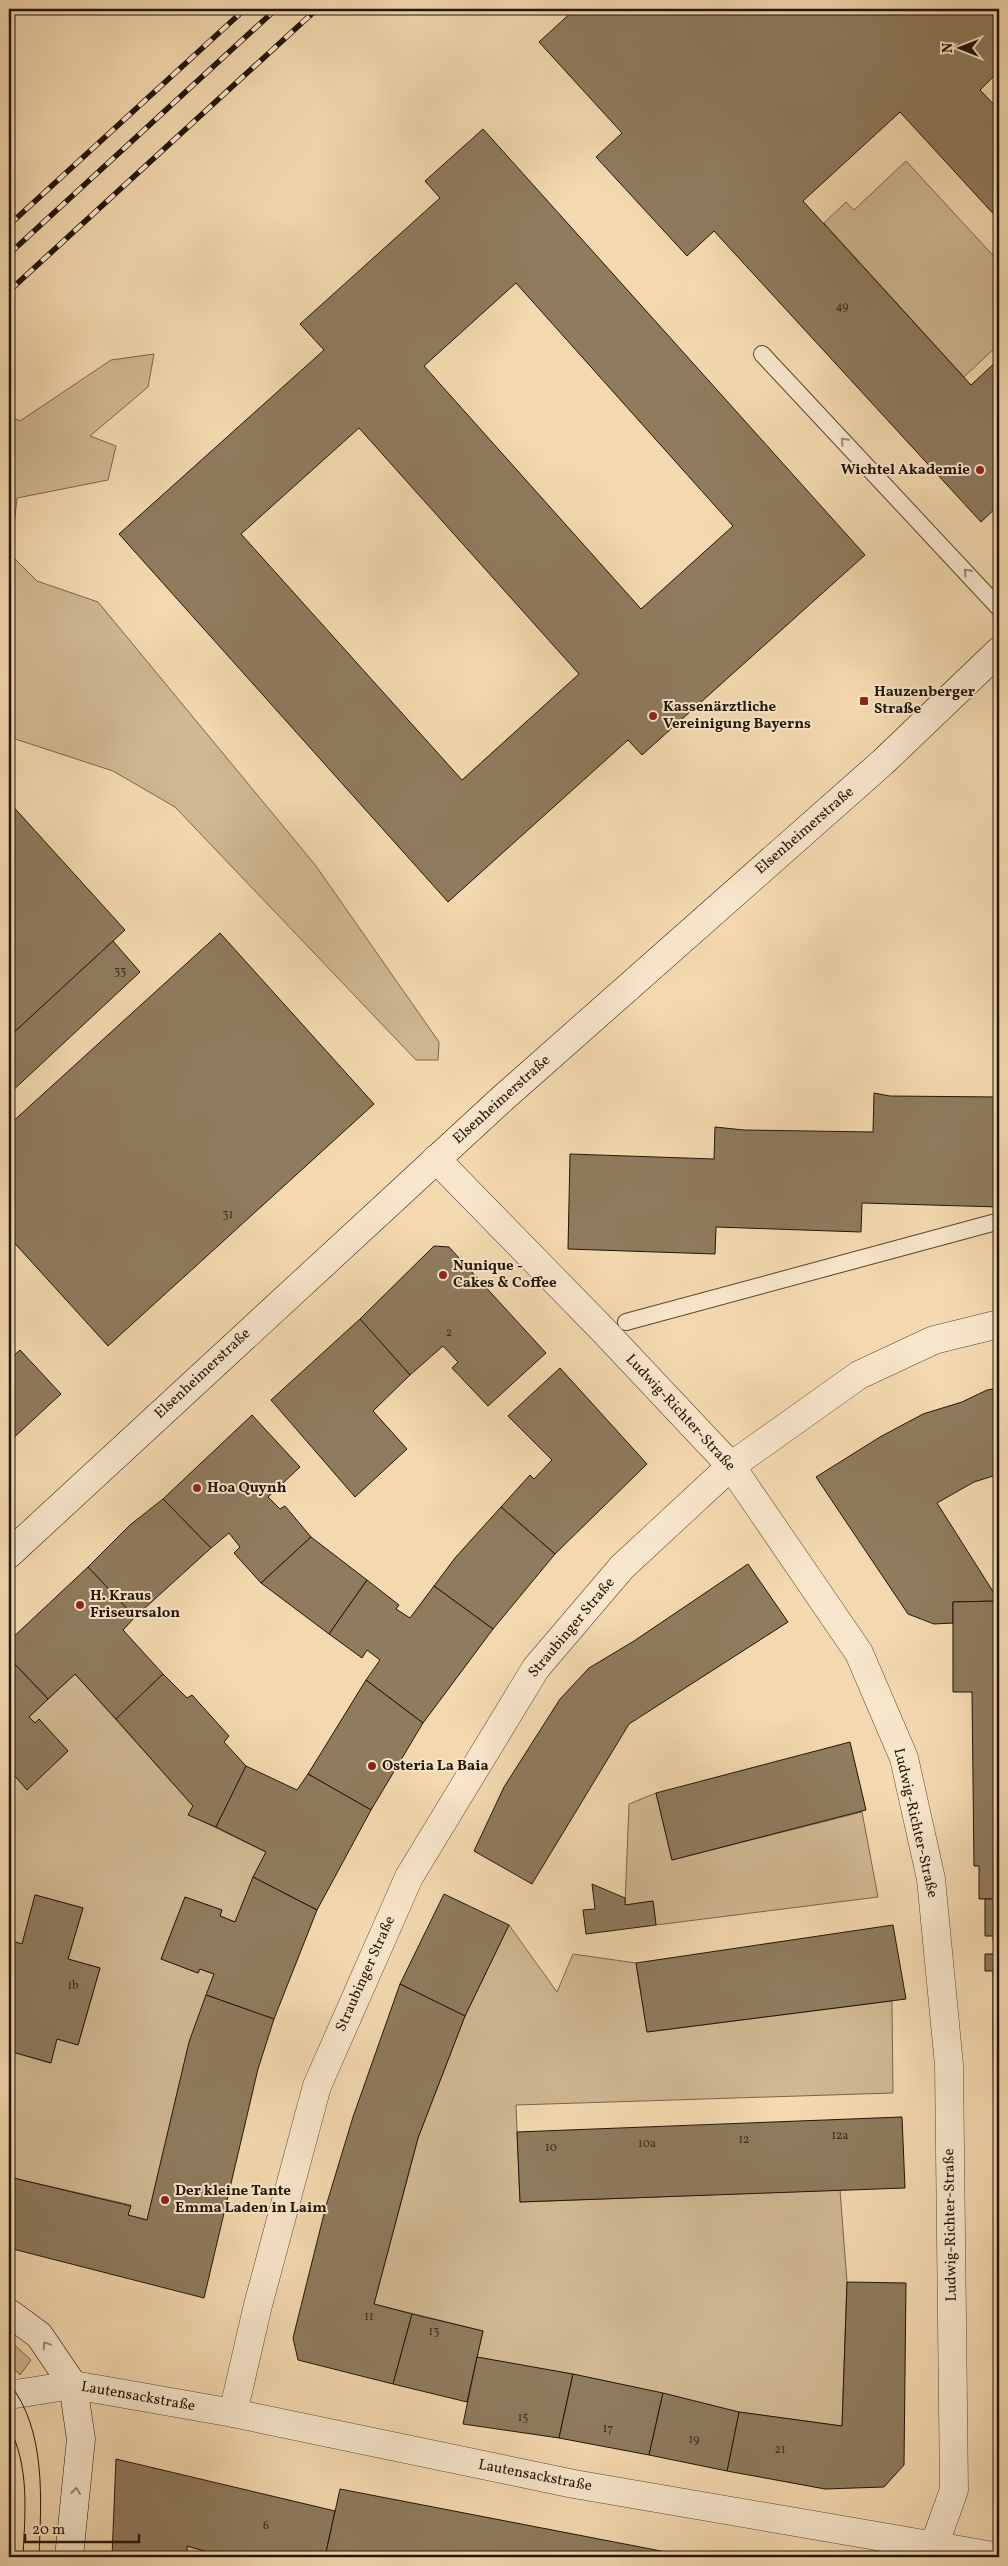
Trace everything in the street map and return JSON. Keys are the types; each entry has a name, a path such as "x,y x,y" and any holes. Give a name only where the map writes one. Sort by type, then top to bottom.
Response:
{"street":[{"name":"Elsenheimerstraße","path":"9,1554 436,1160 883,762 999,651"},
{"name":"Ludwig-Richter-Straße","path":"436,1160 603,1330 731,1466 859,1653 904,1758 931,1879 949,2065 954,2490 932,2551"},
{"name":"Straubinger Straße","path":"233,2413 258,2305 317,2086 409,1877 536,1668 622,1567 731,1466 859,1375 934,1340 999,1324"},
{"name":"Lautensackstraße","path":"9,2313 39,2335 73,2385"},
{"name":"Lautensackstraße","path":"9,2396 73,2385 233,2413 574,2484 932,2551 999,2557"},
{"path":"69,2557 81,2439 73,2385"}],"lane":[{"path":"762,354 999,608"},
{"path":"626,1322 996,1222"}],"shaded area":[{"path":"906,161 999,262 999,344 964,377 824,223 846,202 854,210"},
{"path":"154,354 148,387 90,436 116,446 108,480 17,498 11,555 37,581 98,602 316,866 439,1042 438,1060 416,1060 175,807 113,771 9,737 9,416 20,421 111,360"},
{"path":"75,1674 193,1806 189,1815 266,1852 235,1922 220,1916 222,1910 185,1897 161,1959 198,1973 200,1969 214,1974 147,2220 128,2215 131,2205 9,2177 9,2051 50,2063 57,2039 78,2045 100,1968 68,1959 83,1908 36,1895 22,1944 9,1940 9,1769 27,1789 68,1751 39,1720 35,1723 29,1717"},
{"path":"656,1793 672,1860 862,1812 878,1897 656,1925 653,1901 625,1905 629,1804"},
{"path":"509,1925 557,1992 573,1954 636,1963 647,2032 892,2001 893,2093 516,2105 520,2202 840,2190 847,2282 842,2426 739,2412 477,2357 483,2331 374,2304 418,2138 465,2016"},
{"path":"9,2340 31,2360 20,2375 9,2363"},
{"path":"187,2546 226,2557 187,2557"}],"building":[{"path":"575,9 999,9 999,71 980,90 999,110 999,220 900,112 803,201 971,385 999,359 999,505 981,522 714,231 687,256 596,157 622,133 539,42"},
{"path":"483,129 865,555 642,755 628,740 448,902 119,534 324,350 300,324 440,198 425,181","holes":["516,283 733,526 641,609 424,366","359,428 579,674 462,780 241,534"]},
{"path":"9,802 125,930 9,1037 9,910 13,906 9,901"},
{"path":"220,933 374,1104 108,1346 9,1237 9,1125"},
{"path":"113,941 140,972 9,1094 9,1037"},
{"path":"874,1093 890,1096 999,1097 999,1207 862,1203 861,1232 716,1227 715,1254 568,1249 570,1154 714,1159 715,1127 744,1130 873,1132"},
{"path":"434,1246 449,1247 546,1353 488,1406 452,1368 458,1362 443,1346 410,1375 360,1319"},
{"path":"360,1319 410,1375 373,1411 407,1449 355,1497 271,1400"},
{"path":"20,1350 61,1394 9,1442 9,1360"},
{"path":"560,1368 647,1464 555,1554 501,1507 530,1475 534,1479 552,1460 508,1416"},
{"path":"999,1388 999,1474 974,1482 937,1503 999,1601 953,1602 953,1623 934,1624 908,1614 816,1477 880,1437 923,1414 962,1402 987,1390"},
{"path":"252,1415 300,1467 268,1497 280,1509 285,1506 311,1537 261,1583 234,1553 240,1547 229,1533 211,1548 163,1499"},
{"path":"163,1499 211,1548 135,1617 88,1567 130,1525"},
{"path":"501,1507 555,1554 493,1629 434,1586 455,1558"},
{"path":"311,1537 367,1580 329,1634 261,1583"},
{"path":"748,1564 788,1622 629,1724 532,1884 474,1851 504,1787 560,1699 589,1668 634,1641"},
{"path":"88,1567 135,1617 123,1630 163,1674 116,1719 75,1674 48,1699 9,1658 9,1641"},
{"path":"367,1580 399,1605 396,1609 410,1618 434,1586 493,1629 423,1723 366,1680 380,1660 367,1650 362,1658 329,1634"},
{"path":"999,1601 999,1899 979,1899 979,1866 974,1866 972,1692 953,1692 953,1602"},
{"path":"9,1658 48,1699 29,1717 35,1723 39,1719 68,1751 27,1790 9,1769"},
{"path":"163,1674 187,1698 192,1695 229,1736 224,1742 246,1766 216,1827 188,1815 193,1806 116,1719"},
{"path":"366,1680 423,1723 371,1810 308,1774"},
{"path":"850,1742 866,1810 672,1860 656,1793"},
{"path":"246,1766 297,1790 308,1774 371,1810 317,1910 253,1877 266,1852 216,1827"},
{"path":"253,1877 317,1910 274,2019 206,1995 214,1974 200,1969 198,1973 161,1959 185,1897 222,1910 220,1916 235,1922"},
{"path":"592,1884 625,1898 625,1905 653,1901 656,1925 586,1934 583,1910 595,1909"},
{"path":"444,1894 509,1925 465,2016 400,1984"},
{"path":"35,1895 83,1908 68,1959 100,1968 78,2045 57,2039 51,2063 9,2051 9,1940 22,1944"},
{"path":"985,1899 999,1899 999,2033 993,2033 993,1971 985,1971 985,1954 994,1954 993,1936 985,1936"},
{"path":"893,1925 906,1999 647,2032 636,1963"},
{"path":"400,1984 465,2016 418,2138 374,2304 412,2314 393,2384 298,2360 293,2338 326,2206 353,2117"},
{"path":"206,1995 274,2019 258,2069 204,2298 9,2248 9,2177 131,2206 128,2215 147,2220 189,2042"},
{"path":"993,2033 999,2033 999,2178 994,2178"},
{"path":"902,2117 905,2188 520,2202 517,2132"},
{"path":"994,2178 999,2178 999,2284 996,2284"},
{"path":"847,2282 906,2283 904,2465 884,2487 825,2489 727,2471 739,2412 842,2426"},
{"path":"996,2284 999,2284 999,2429 998,2429"},
{"path":"412,2314 483,2331 467,2402 393,2384"},
{"path":"477,2357 573,2374 559,2438 463,2424"},
{"path":"573,2374 663,2393 649,2455 559,2438"},
{"path":"663,2393 739,2412 727,2471 649,2455"},
{"path":"116,2459 335,2511 325,2557 226,2557 187,2546 187,2557 112,2557"},
{"path":"340,2489 692,2557 325,2557"}],"tram line":[{"path":"9,2383 21,2402 30,2422 36,2444 40,2490 39,2557"},
{"path":"9,2427 16,2442 25,2490 23,2557"}],"railway":[{"path":"9,225 245,9"},
{"path":"9,254 276,9"},
{"path":"9,291 317,9"}],"place":[{"name":"Wichtel Akademie","path":"980,470"},
{"name":"Hauzenberger Straße","path":"864,701"},
{"name":"Kassenärztliche Vereinigung Bayerns","path":"653,716"},
{"name":"Nunique - Cakes & Coffee","path":"443,1275"},
{"name":"Hoa Quynh","path":"197,1488"},
{"name":"H. Kraus Friseursalon","path":"80,1605"},
{"name":"Osteria La Baia","path":"372,1766"},
{"name":"Der kleine Tante Emma Laden in Laim","path":"165,2200"}]}
